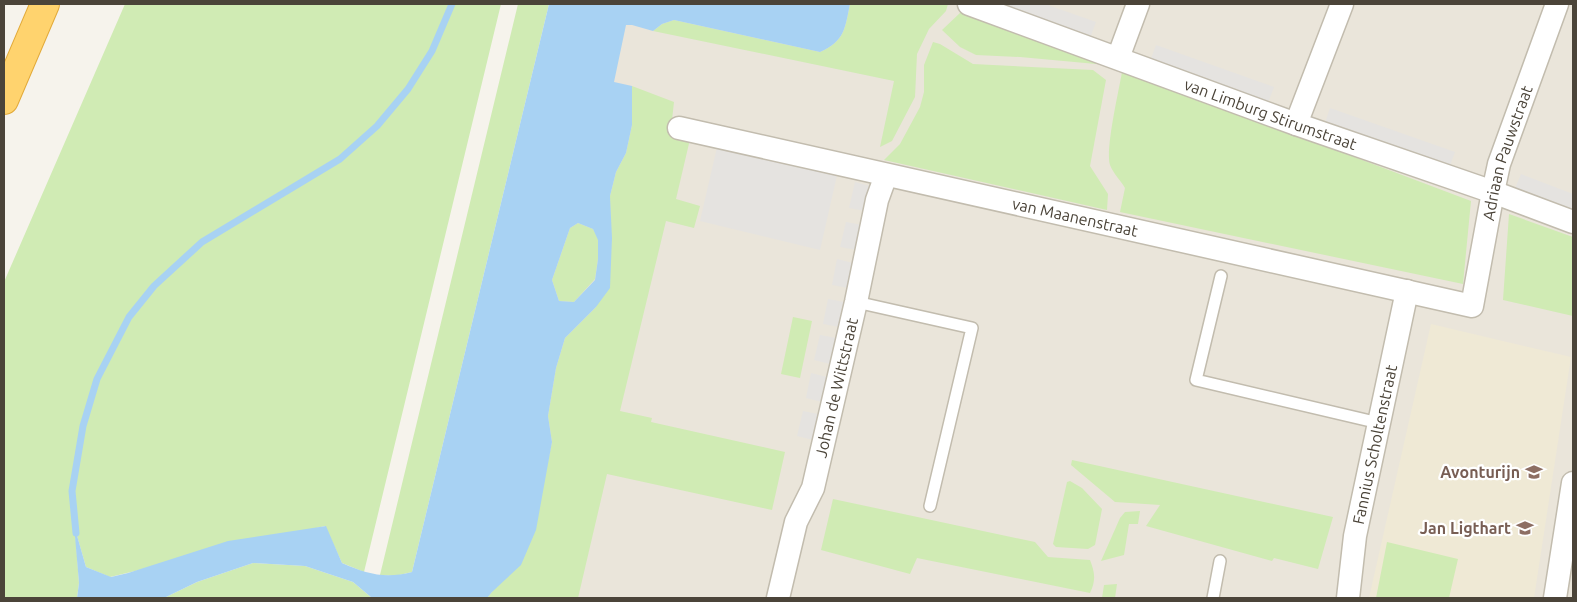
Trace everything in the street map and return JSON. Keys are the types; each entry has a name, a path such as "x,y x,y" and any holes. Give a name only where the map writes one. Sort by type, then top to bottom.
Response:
{"highway":[{"path":"4,100 45,4"}],"street":[{"name":"van Limburg Stirumstraat","path":"970,4 1296,124 1573,222"},
{"path":"1118,58 1138,4"},
{"path":"1296,124 1342,4"},
{"name":"Adriaan Pauwstraat","path":"1472,306 1492,192 1499,164 1557,4"},
{"name":"van Maanenstraat","path":"679,128 1472,306"},
{"name":"Johan de Wittstraat","path":"778,598 796,522 813,488 856,302 877,200 886,175"},
{"name":"Fannius Scholtenstraat","path":"1348,598 1355,536 1407,291"},
{"path":"1555,598 1573,483"}],"lane":[{"path":"1221,276 1196,380 1379,424"},
{"path":"856,302 972,328 930,506"},
{"path":"1212,598 1220,561"}],"shaded area":[{"path":"587,4 1573,4 1573,598 429,598"},
{"path":"996,4 1045,4 1096,22 1090,38"},
{"path":"1156,45 1274,87 1268,103 1150,61"},
{"path":"1330,108 1455,152 1449,168 1325,123"},
{"path":"718,143 838,171 820,250 700,221"},
{"path":"1521,174 1573,194 1573,214 1514,191"},
{"path":"855,182 870,186 865,211 849,208"},
{"path":"846,222 862,225 856,250 840,247"},
{"path":"837,259 853,263 848,288 832,285"},
{"path":"828,299 844,302 839,327 823,324"},
{"path":"1431,324 1571,357 1534,598 1369,598"},
{"path":"820,335 836,338 830,364 814,360"},
{"path":"811,373 827,377 822,402 806,398"},
{"path":"803,411 818,414 813,440 797,436"}],"green space":[{"path":"125,4 501,4 364,572 342,563 325,526 110,577 86,567 75,529 79,583 77,598 4,598 4,282"},
{"path":"518,4 549,4 412,572 395,576 380,575"},
{"path":"850,4 948,4 946,11 929,29 917,54 915,97 892,141 880,147 894,81 653,31 662,24 674,20 820,52 835,43 839,38 845,27"},
{"path":"961,12 1101,60 1096,64 976,55 960,47 942,30"},
{"path":"933,42 940,44 973,64 1093,70 1106,80 1090,166 1108,194 1107,210 884,160 900,144 920,107 924,92 924,65"},
{"path":"1122,72 1471,201 1463,284 1120,212 1125,188 1111,168 1109,147"},
{"path":"632,86 674,102 671,129 691,135 676,199 700,206 694,228 666,221 620,411 652,418 651,422 785,452 772,510 607,474 578,598 487,598 492,592 546,471 552,442 548,416 556,368 565,338 596,307 611,262 610,196 616,172 626,153 632,125"},
{"path":"1509,214 1573,237 1573,316 1503,300"},
{"path":"578,223 593,229 599,240 595,279 574,302 559,301 552,280 570,228"},
{"path":"793,317 812,321 800,378 781,374"},
{"path":"1072,460 1333,517 1318,569 1274,558 1272,561 1146,526 1160,505 1115,502 1071,465"},
{"path":"1070,481 1082,488 1102,509 1095,545 1088,549 1056,547 1053,544 1067,482"},
{"path":"833,499 1035,542 1048,557 1090,560 1094,576 1092,588 1090,593 917,558 910,574 821,550"},
{"path":"1140,511 1138,524 1129,524 1124,555 1101,561 1120,518 1125,512"},
{"path":"1387,542 1458,559 1449,598 1376,598"},
{"path":"253,563 305,566 353,582 372,598 164,598 197,582"},
{"path":"1117,584 1115,598 1102,598 1104,585"}],"water":[{"path":"549,4 850,4 845,27 839,38 835,43 820,52 674,20 662,24 653,31 626,25 614,82 632,86 632,125 626,153 616,172 610,196 612,238 610,288 596,307 565,338 556,368 548,416 552,442 536,530 521,565 487,598 372,598 353,582 305,566 253,563 197,582 164,598 77,598 79,583 74,525 86,567 111,577 228,541 326,526 342,563 376,574 393,575 412,572","holes":["578,223 593,229 598,240 595,280 574,302 559,301 552,280 570,228"]}],"waterway":[{"path":"76,533 72,491 83,426 97,379 129,317 154,286 202,242 340,159 377,126 408,89 432,51 452,4"}],"place":[{"name":"Avonturijn","path":"1534,472"},
{"name":"Jan Ligthart","path":"1525,528"}]}
